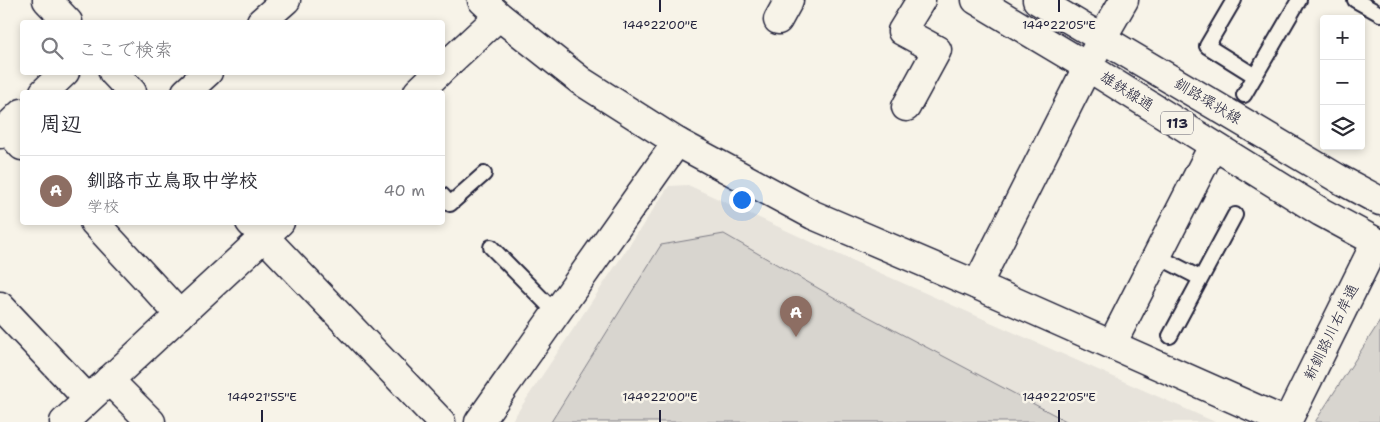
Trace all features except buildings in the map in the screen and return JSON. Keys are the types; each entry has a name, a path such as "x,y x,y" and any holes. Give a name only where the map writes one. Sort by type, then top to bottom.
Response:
{"street":[{"path":"264,20 286,0"},
{"path":"906,107 937,50 902,31 921,0"},
{"name":"雄鉄線通","path":"976,0 1088,67 1321,212 1379,240"},
{"name":"釧路環状線","path":"1037,0 1380,202"},
{"path":"977,285 1102,38 1124,0"},
{"path":"445,65 491,8 581,81 677,142 813,215 1287,422"},
{"path":"46,90 62,75"},
{"path":"116,75 130,90"},
{"path":"188,90 205,75"},
{"path":"420,90 436,75"},
{"path":"479,422 677,142"},
{"path":"1112,344 1213,146"},
{"path":"97,225 180,315"},
{"path":"64,422 180,315 264,228 441,422"},
{"name":"新釧路川右岸通","path":"1287,422 1379,240"},
{"path":"0,306 88,399"},
{"path":"109,380 151,422"}],"lane":[{"path":"1234,0 1207,46 1255,76"},
{"path":"1244,96 1299,0"},
{"path":"1355,0 1380,14"},
{"path":"445,198 450,204 484,174"},
{"path":"1170,336 1235,215"},
{"path":"491,248 556,313"},
{"path":"1158,256 1200,278"}],"shaded area":[{"path":"688,185 833,252 1215,422 511,422 669,186"},
{"path":"724,234 856,310 1068,422 551,422 661,245"},
{"path":"1380,321 1380,422 1315,422"}],"place":[{"name":"釧路市立鳥取中学校","path":"796,337"}]}
